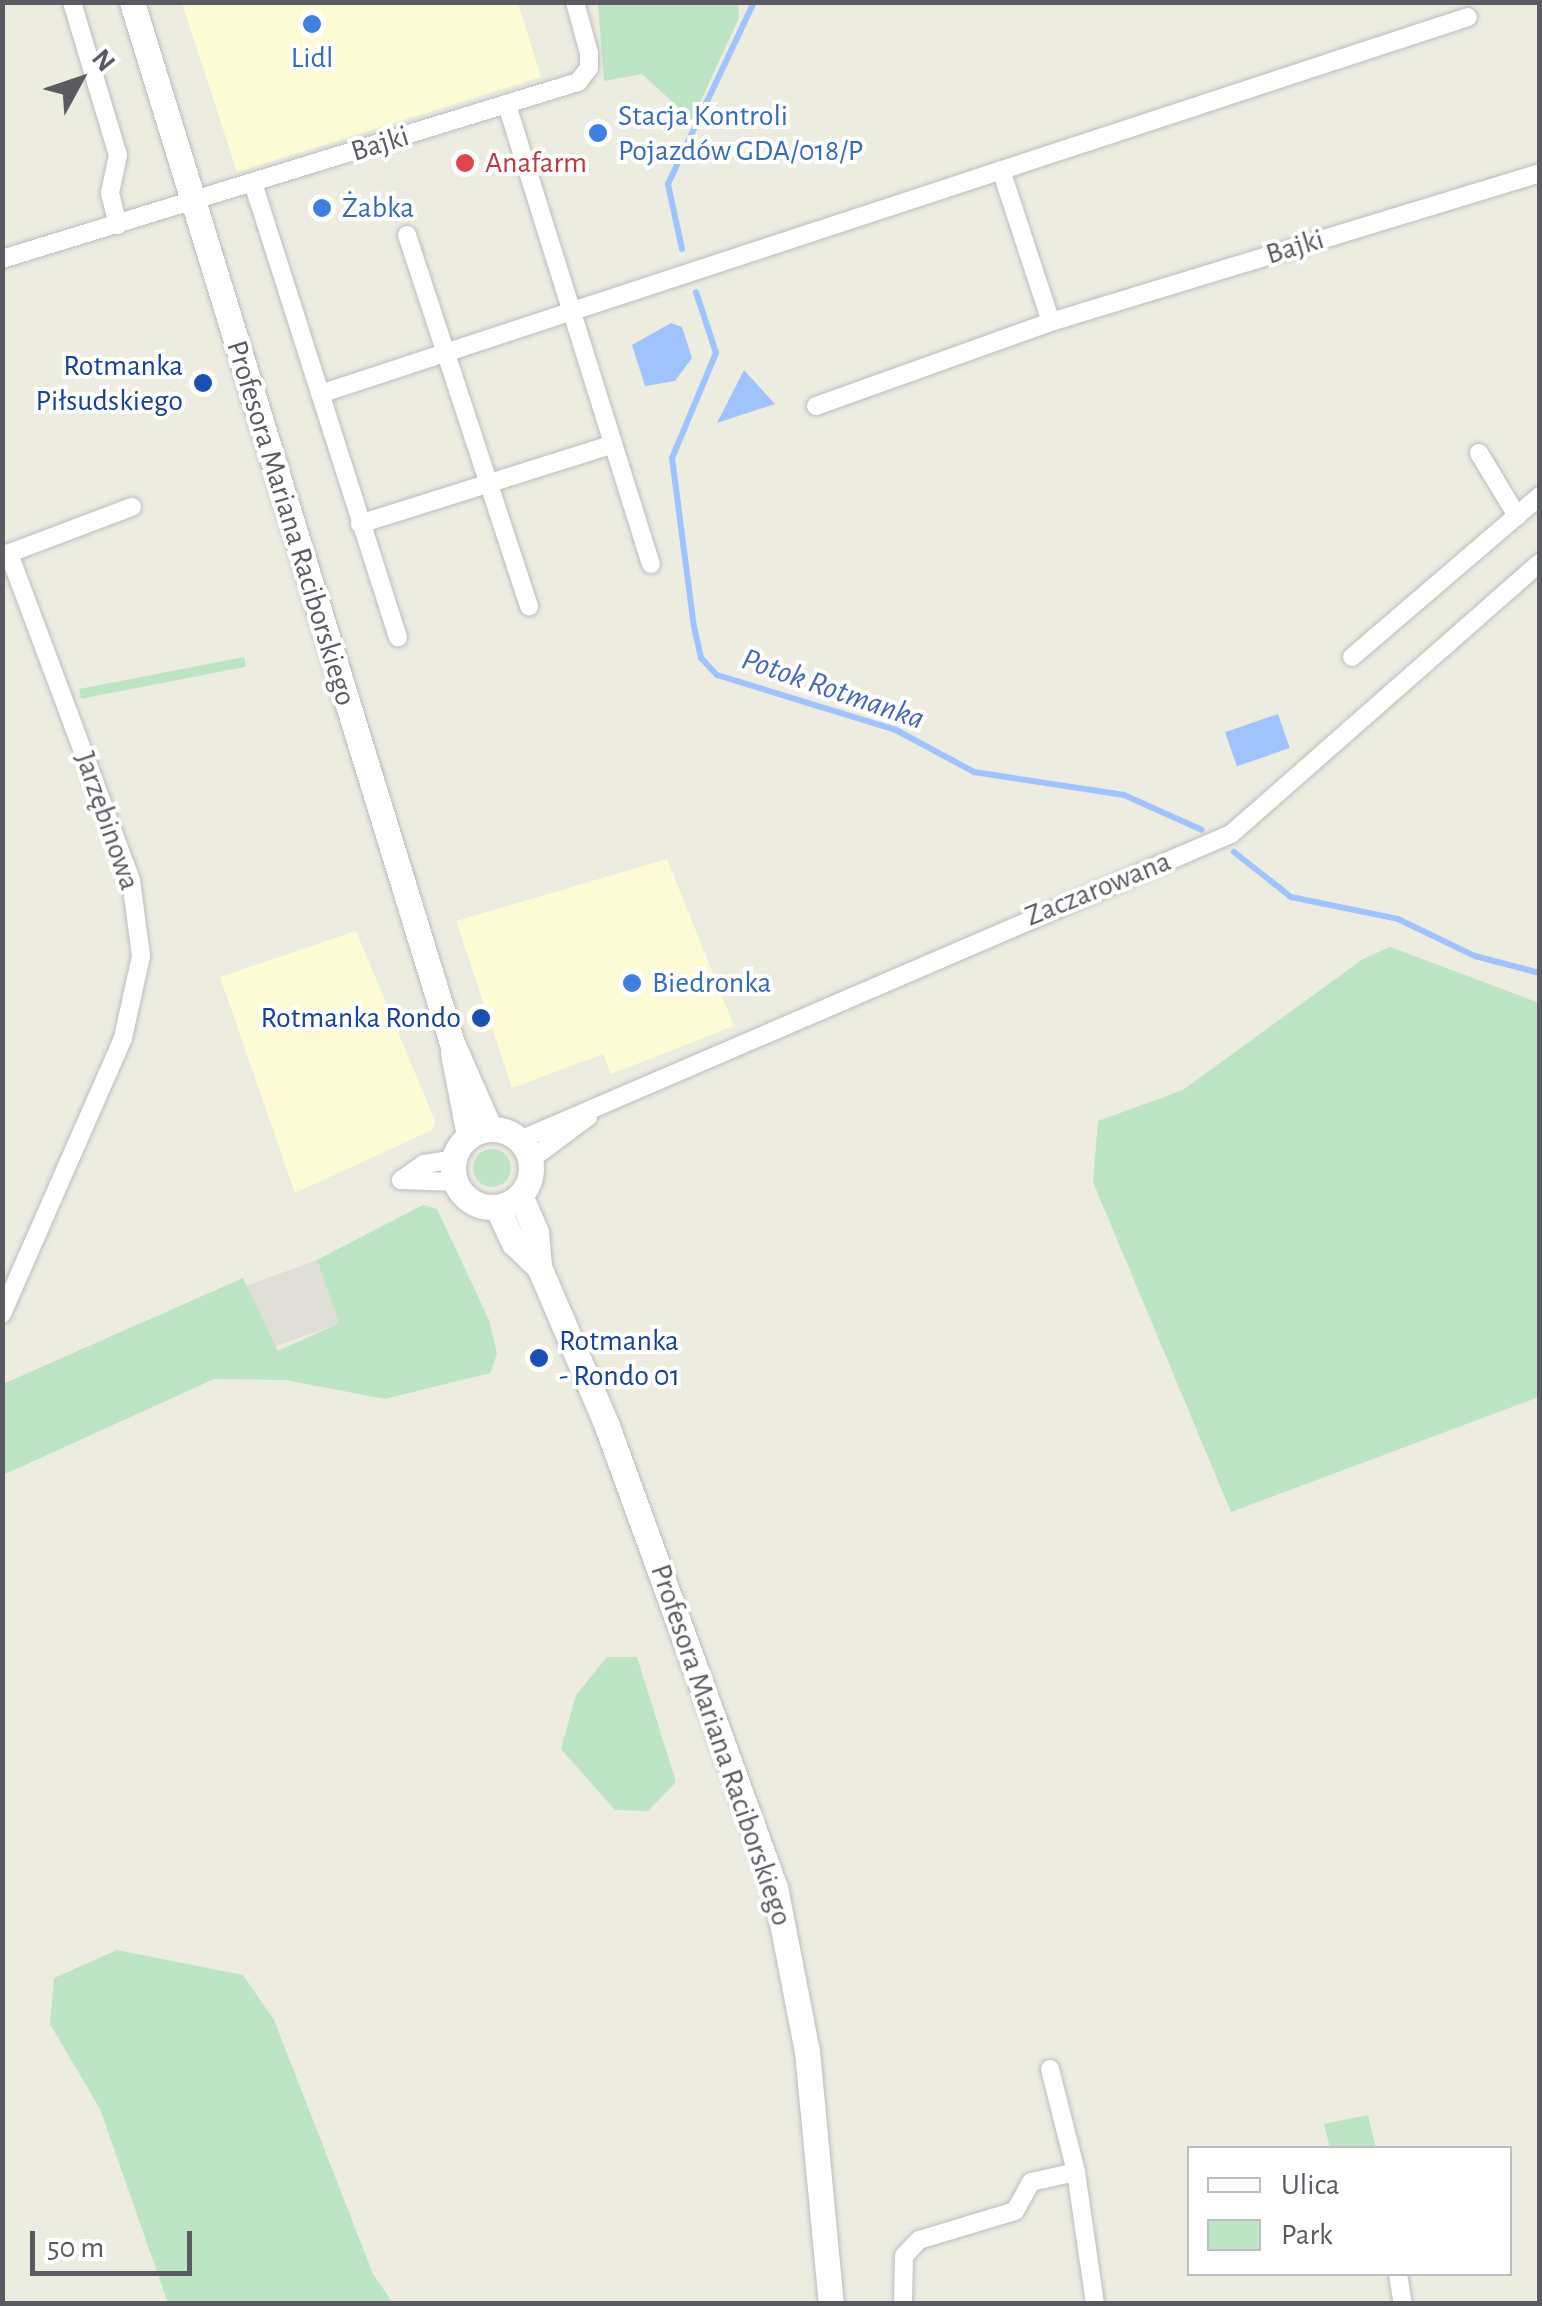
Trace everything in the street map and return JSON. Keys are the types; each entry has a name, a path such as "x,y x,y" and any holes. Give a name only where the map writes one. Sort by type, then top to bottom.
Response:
{"main road":[{"name":"Profesora Mariana Raciborskiego","path":"132,2 480,1132"},
{"path":"480,1132 525,1150 508,1201 471,1202 454,1170 480,1132"},
{"name":"Profesora Mariana Raciborskiego","path":"508,1201 514,1243 539,1267 608,1426 775,1887 807,2051 831,2304"}],"street":[{"path":"72,2 118,155 110,194 118,225"},
{"name":"Bajki","path":"2,258 578,82 589,68 575,2"},
{"path":"320,394 570,308 1468,18"},
{"path":"507,104 651,564"},
{"path":"1000,170 1051,322"},
{"name":"Bajki","path":"816,406 1051,322 1540,172"},
{"path":"254,183 398,638"},
{"path":"408,236 529,606"},
{"path":"360,524 612,444"},
{"path":"1479,453 1517,516"},
{"path":"1352,656 1540,496"},
{"path":"6,554 132,507"},
{"name":"Jarzębinowa","path":"2,1314 123,1038 141,956 130,880 6,554"},
{"name":"Zaczarowana","path":"525,1150 592,1114 942,954 1232,834 1540,563"},
{"path":"1050,2069 1076,2172 1095,2304"},
{"path":"904,2304 904,2256 919,2240 1015,2211 1031,2182 1076,2172"},
{"path":"1398,2276 1403,2304"}],"shaded area":[{"path":"182,3 518,3 541,77 237,172"},
{"path":"667,859 734,1026 611,1074 603,1054 512,1088 456,921"},
{"path":"356,931 435,1121 432,1130 295,1193 220,977"},
{"path":"317,1260 340,1323 269,1349 247,1286"}],"green space":[{"path":"598,3 738,3 739,18 692,120 642,74 604,81"},
{"path":"244,657 246,667 81,699 79,689"},
{"path":"1390,947 1539,1003 1539,1397 1231,1512 1093,1182 1098,1121 1183,1090 1363,959"},
{"path":"492,1149 505,1155 511,1168 505,1181 492,1187 479,1181 473,1168 479,1155"},
{"path":"423,1205 437,1209 489,1320 497,1354 490,1373 385,1399 286,1380 214,1379 3,1475 3,1384 243,1278 278,1351 339,1323 317,1260"},
{"path":"607,1657 637,1657 676,1782 648,1811 615,1810 561,1749 576,1695"},
{"path":"117,1950 243,1975 274,2020 373,2274 393,2303 168,2303 100,2109 50,2024 54,1978"},
{"path":"1368,2115 1376,2146 1330,2146 1324,2124"}],"water":[{"path":"671,323 682,327 692,358 675,381 645,386 632,345"},
{"path":"744,370 775,404 717,423"},
{"path":"1278,714 1290,748 1237,766 1225,732"}],"waterway":[{"name":"Potok Rotmanka","path":"682,249 668,184 754,2"},
{"name":"Potok Rotmanka","path":"696,292 716,353 672,458 701,658 717,675 896,730 974,772 1124,795 1202,830"},
{"name":"Potok Rotmanka","path":"1234,852 1291,897 1398,919 1475,956 1540,973"}],"place":[{"name":"Lidl","path":"312,24"},
{"name":"Stacja Kontroli Pojazdów GDA/018/P","path":"598,133"},
{"name":"Anafarm","path":"465,163"},
{"name":"Żabka","path":"322,208"},
{"name":"Rotmanka Piłsudskiego","path":"203,383"},
{"name":"Biedronka","path":"632,983"},
{"name":"Rotmanka Rondo","path":"481,1018"},
{"name":"Rotmanka - Rondo 01","path":"539,1358"}]}
